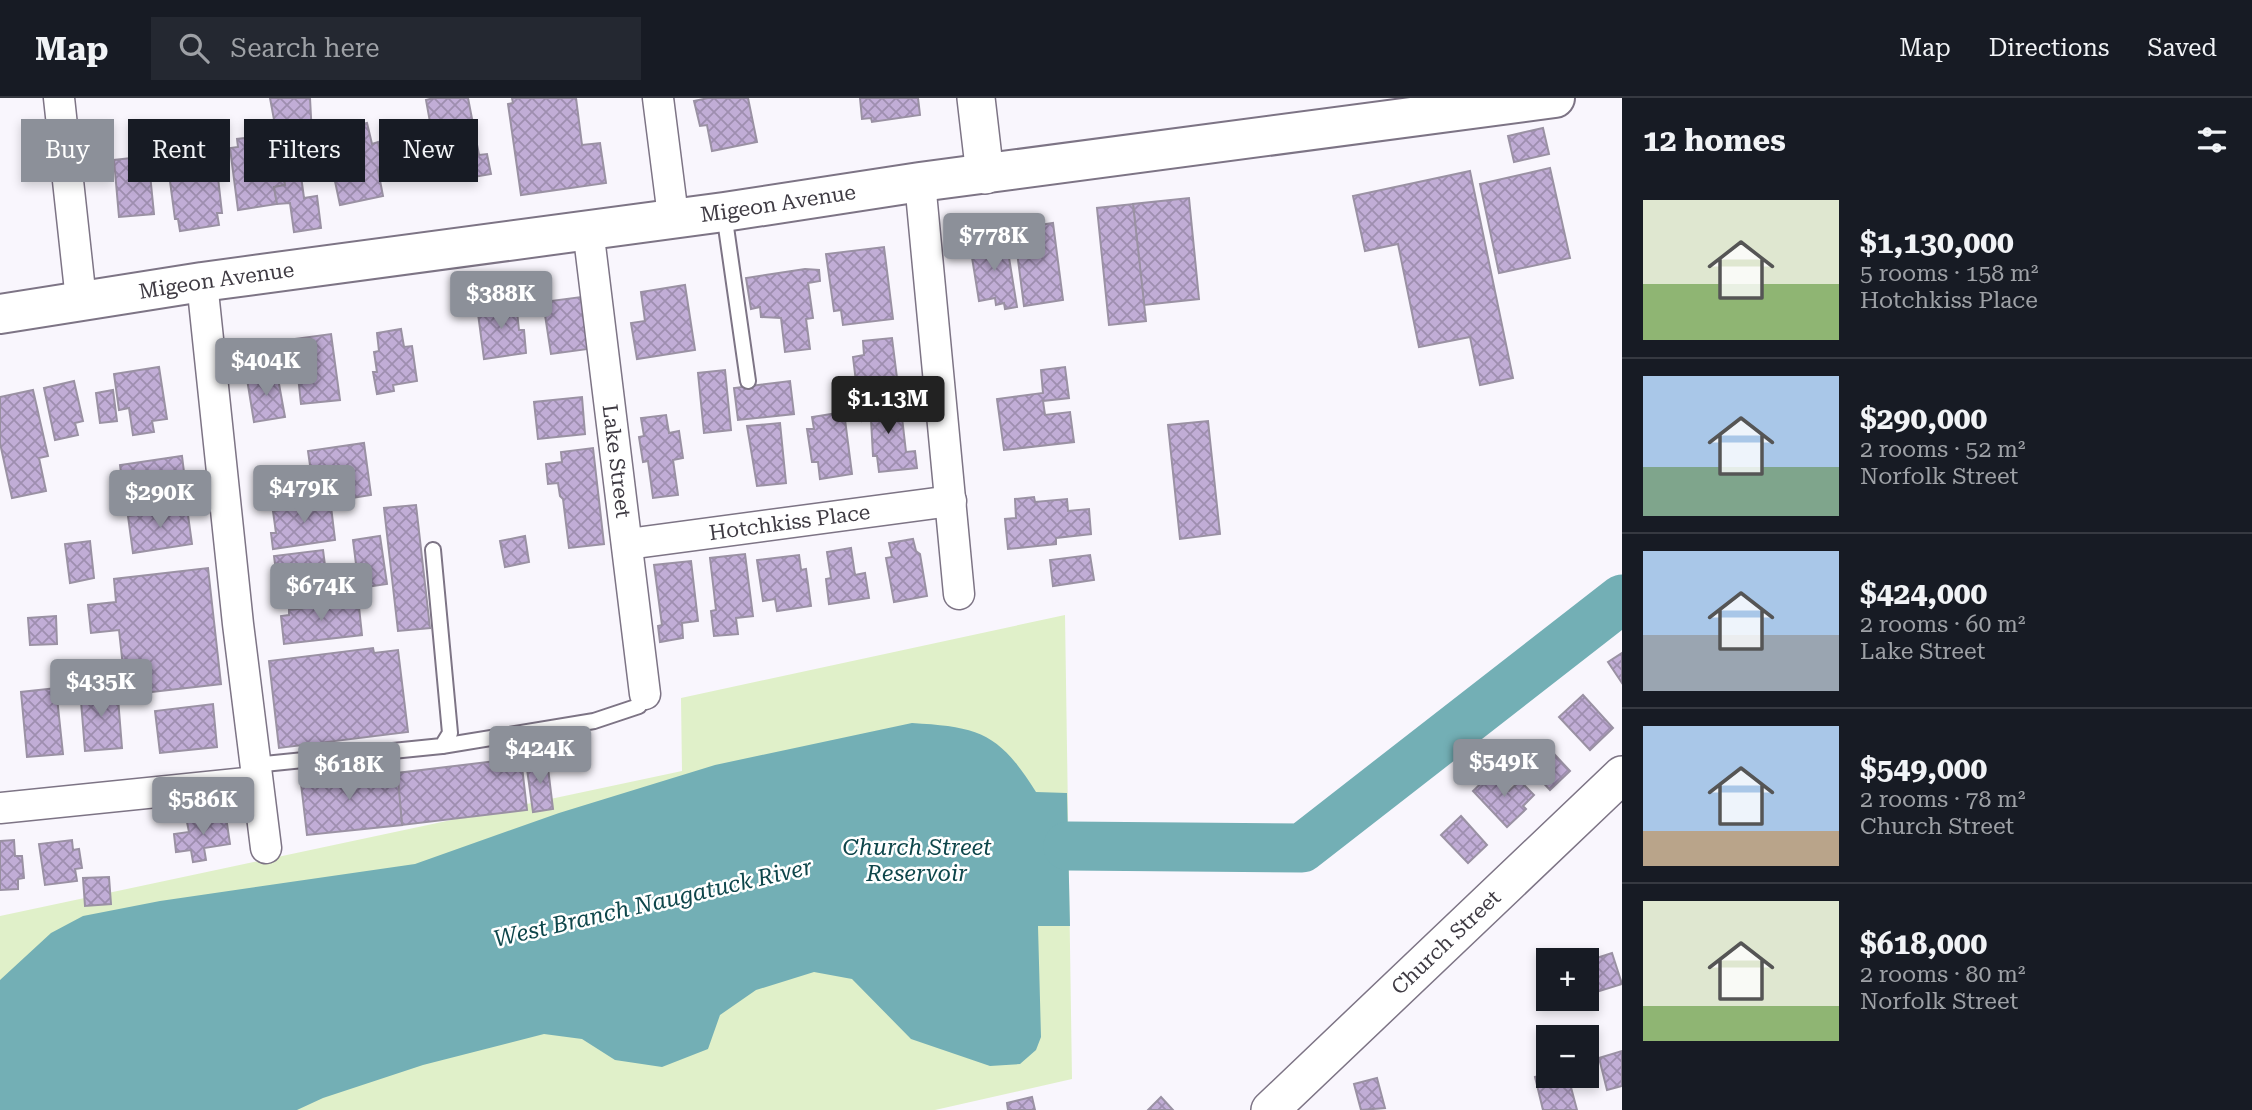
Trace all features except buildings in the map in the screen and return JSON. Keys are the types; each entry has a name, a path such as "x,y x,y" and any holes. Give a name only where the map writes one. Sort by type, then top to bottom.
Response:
{"main road":[{"name":"Migeon Avenue","path":"0,314 202,282 673,216 724,212 920,182 1555,98"}],"street":[{"path":"59,98 81,300"},
{"path":"658,98 673,216"},
{"path":"976,98 985,174"},
{"path":"920,182 959,594"},
{"name":"Lake Street","path":"588,229 645,694"},
{"path":"202,282 255,774 266,848"},
{"name":"Hotchkiss Place","path":"628,544 951,501"},
{"path":"0,808 255,774"},
{"name":"Church Street","path":"1270,1110 1622,775"}],"lane":[{"path":"724,212 748,381"},
{"path":"433,550 450,733 442,746"},
{"path":"255,774 594,721 639,706 645,694"}],"green space":[{"name":"Church Street Reservoir","path":"1065,615 1072,1079 935,1110 0,1110 0,916 682,771 681,698"}],"water":[{"name":"Church Street Reservoir","path":"912,723 955,727 986,737 1011,757 1036,792 1067,793 1070,926 1038,926 1041,1037 1036,1050 1020,1064 990,1066 911,1039 852,979 814,972 756,990 720,1015 708,1049 662,1067 615,1060 582,1039 544,1034 423,1065 323,1098 297,1110 0,1110 0,980 51,933 83,916 160,901 415,864 559,813 715,765"}],"waterway":[{"name":"West Branch Naugatuck River","path":"1068,846 1302,848 1622,599"}]}
